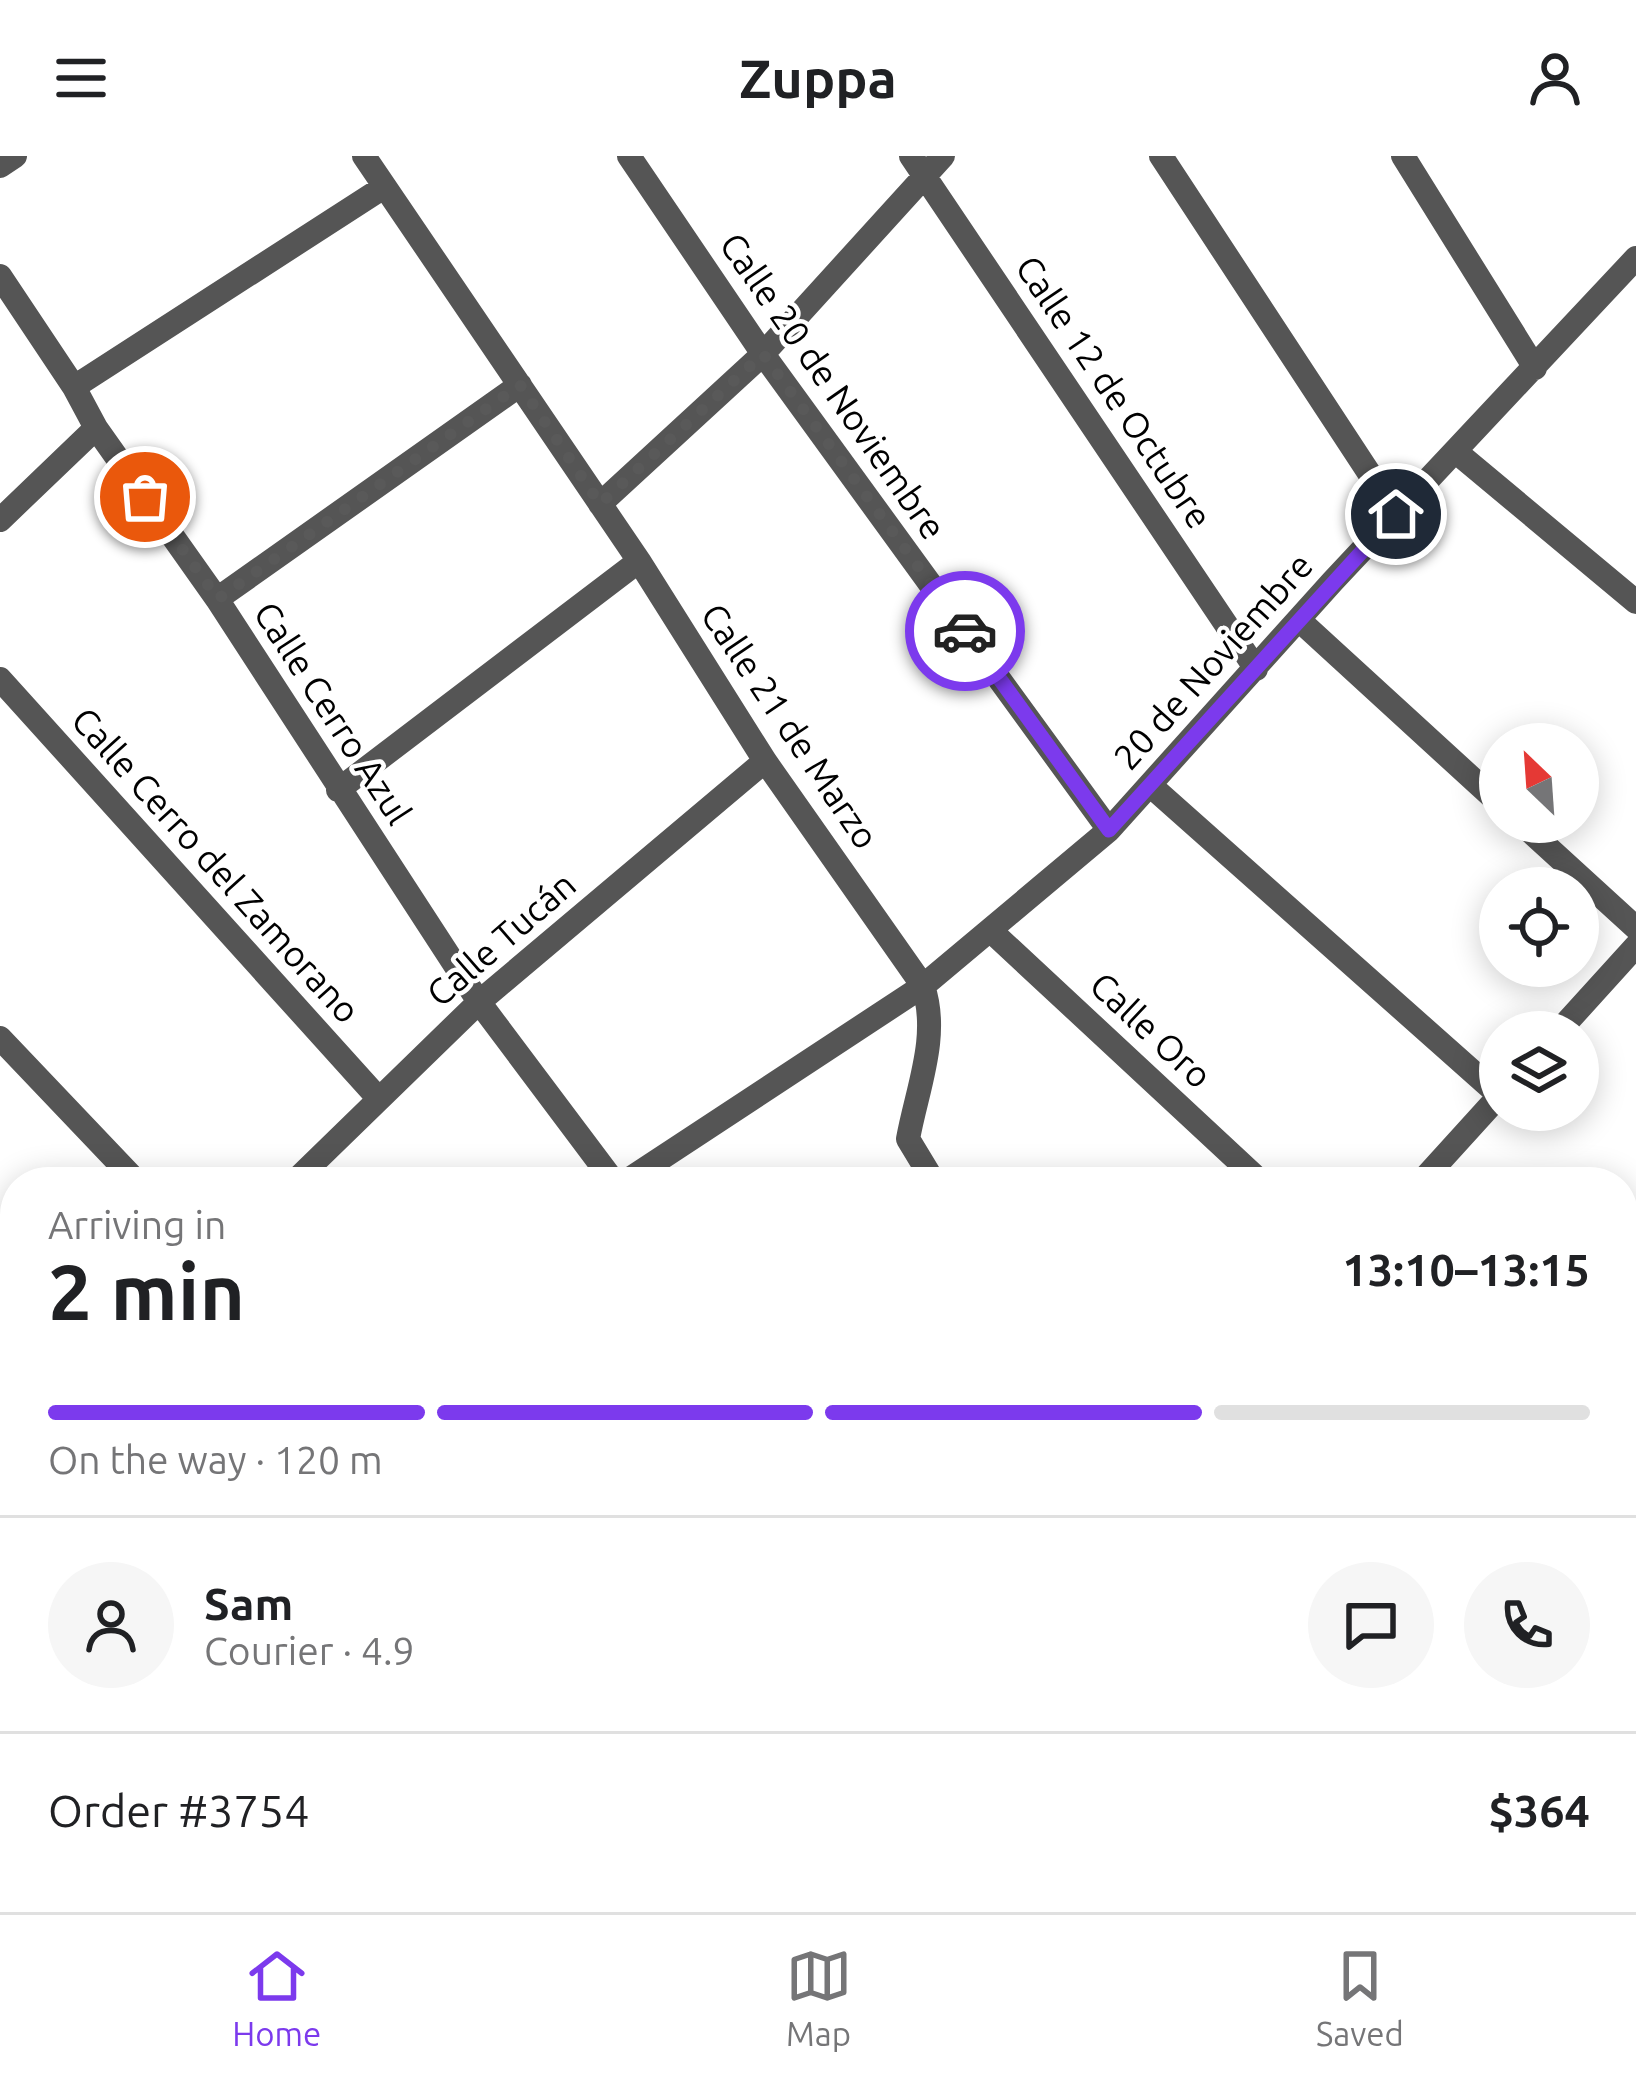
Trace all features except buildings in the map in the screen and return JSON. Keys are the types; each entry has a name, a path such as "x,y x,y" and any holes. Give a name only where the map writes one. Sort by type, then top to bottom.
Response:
{"street":[{"path":"0,166 15,156"},
{"name":"Calle 21 de Marzo","path":"364,156 639,561 766,761 923,986"},
{"name":"Calle 20 de Noviembre","path":"629,156 763,354 1109,830"},
{"path":"600,504 763,354 918,165 943,156"},
{"path":"1161,156 1396,514"},
{"path":"1403,156 1535,368"},
{"name":"Calle 12 de Octubre","path":"918,165 1256,669"},
{"path":"74,387 383,188"},
{"name":"20 de Noviembre","path":"649,1167 923,986 1109,830 1636,259"},
{"name":"Calle Cerro Azul","path":"0,276 96,428 218,599 479,1002 603,1167"},
{"path":"218,599 520,385"},
{"path":"0,520 96,428"},
{"path":"1455,451 1636,602"},
{"path":"338,790 639,561"},
{"path":"1299,620 1479,785"},
{"name":"Calle Cerro del Zamorano","path":"0,679 380,1099"},
{"name":"Calle Tucán","path":"310,1167 479,1002 766,761"},
{"path":"1150,786 1479,1077"},
{"path":"1543,843 1636,928"},
{"name":"Calle Oro","path":"992,932 1245,1167"},
{"path":"1577,1011 1636,946"},
{"path":"923,986 931,1012 929,1040 908,1139 925,1167"},
{"path":"0,1037 123,1167"},
{"path":"1435,1167 1479,1119"}],"way so far":[{"path":"145,497 218,599 520,385 600,504 763,354 965,631"}],"route":[{"path":"965,631 1109,830 1396,514"}]}
